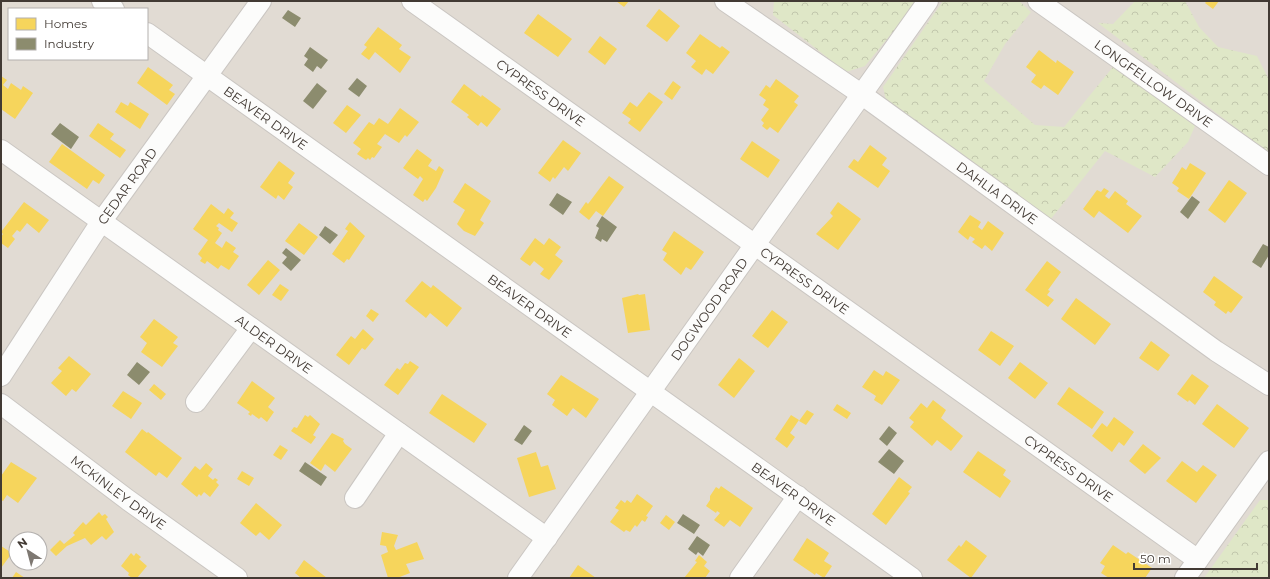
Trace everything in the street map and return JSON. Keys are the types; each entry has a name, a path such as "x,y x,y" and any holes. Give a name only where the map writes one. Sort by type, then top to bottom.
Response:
{"street":[{"path":"102,1 112,8"},
{"name":"CEDAR ROAD","path":"1,376 101,222 261,1"},
{"name":"CYPRESS DRIVE","path":"412,1 1198,560"},
{"name":"DAHLIA DRIVE","path":"725,1 861,94 1216,350 1269,385"},
{"name":"DOGWOOD ROAD","path":"518,578 928,1"},
{"name":"LONGFELLOW DRIVE","path":"1038,1 1269,165"},
{"name":"BEAVER DRIVE","path":"148,34 912,578"},
{"name":"ALDER DRIVE","path":"1,150 547,538"},
{"path":"196,402 251,328"},
{"name":"MCKINLEY DRIVE","path":"1,404 128,500 238,578"},
{"path":"355,498 399,433"},
{"path":"1185,578 1269,461"},
{"path":"740,578 798,496"}],"shaded area":[{"path":"1,1 1269,1 1269,578 1,578"}],"green space":[{"path":"774,1 918,1 865,66 846,72 773,15"},
{"path":"943,1 1019,1 1031,12 1005,44 984,81 1035,125 1064,127 1113,67 1195,126 1188,142 1155,177 1105,151 1050,220 886,100 883,87"},
{"path":"1135,1 1185,1 1199,27 1218,47 1257,56 1269,80 1269,153 1098,23 1113,24"},
{"path":"1260,500 1269,500 1269,578 1204,578"}],"building: Homes":[{"path":"616,1 629,1 624,7"},
{"path":"1207,1 1219,1 1213,9 1205,3"},
{"path":"659,9 680,26 667,42 646,26"},
{"path":"538,14 572,39 558,57 524,33"},
{"path":"378,27 402,45 399,49 411,57 400,73 375,52 369,60 361,54 367,47 364,45"},
{"path":"700,34 720,48 722,46 730,52 713,74 706,69 702,75 691,67 696,61 686,53"},
{"path":"600,36 617,49 605,65 588,52"},
{"path":"1039,50 1056,63 1057,60 1074,72 1058,95 1044,85 1041,89 1031,82 1036,75 1026,67"},
{"path":"148,67 173,85 169,90 175,94 167,105 137,83"},
{"path":"1,76 7,80 3,85 8,89 11,83 21,90 23,86 33,93 15,119 1,109"},
{"path":"776,79 799,96 794,102 798,105 778,133 770,127 767,130 762,126 764,123 761,120 769,109 763,105 766,100 759,95 766,85 770,88"},
{"path":"673,81 681,87 672,100 664,94"},
{"path":"464,84 481,97 482,95 501,109 487,127 481,122 478,126 467,117 469,115 451,102"},
{"path":"649,92 663,102 640,132 628,123 631,119 622,113 630,102 637,107"},
{"path":"121,102 128,106 130,102 149,114 140,129 115,112"},
{"path":"347,105 361,115 346,133 333,123"},
{"path":"400,108 419,122 407,137 405,135 399,143 385,134 377,144 382,147 374,158 372,157 370,160 368,158 366,160 357,154 361,149 353,143 369,122 374,125 379,118 388,124"},
{"path":"98,123 114,134 110,139 126,150 120,158 89,136"},
{"path":"563,140 581,153 568,171 564,167 555,179 553,177 550,182 538,173"},
{"path":"752,141 780,160 768,178 740,159"},
{"path":"62,144 105,175 99,184 93,180 87,189 49,162"},
{"path":"870,145 887,158 882,165 890,171 878,188 848,167 854,159 858,162"},
{"path":"417,149 432,160 428,166 436,171 439,166 444,170 436,188 427,201 425,199 423,202 413,195 423,179 420,176 418,179 403,168"},
{"path":"279,161 295,173 288,183 293,187 284,200 278,195 276,199 260,187"},
{"path":"1190,163 1206,173 1189,199 1177,191 1179,188 1172,183 1182,167 1186,170"},
{"path":"609,176 624,187 603,216 596,211 589,220 579,212 586,202 588,204"},
{"path":"1229,180 1247,193 1225,223 1208,210"},
{"path":"465,183 491,201 480,220 484,223 475,236 464,231 457,224 465,210 453,202"},
{"path":"1104,188 1109,191 1105,196 1109,199 1115,191 1128,201 1126,204 1142,216 1128,233 1099,211 1094,218 1083,209 1097,190 1101,192"},
{"path":"24,202 49,220 39,233 27,223 20,232 17,230 12,236 15,239 8,248 1,243 1,237 3,234 1,232"},
{"path":"838,202 861,219 838,250 816,234 833,216 830,213"},
{"path":"211,204 224,214 228,208 234,213 230,218 238,223 232,232 219,223 216,226 222,233 215,243 222,248 226,241 236,248 233,252 239,256 229,270 221,265 218,269 207,261 205,264 200,261 202,258 198,254 208,240 193,229"},
{"path":"970,215 981,222 978,227 982,230 988,221 1004,233 992,251 985,245 982,249 972,242 975,239 970,236 968,240 958,232"},
{"path":"350,222 365,236 349,260 347,259 344,263 332,254 348,231 345,229"},
{"path":"299,223 318,237 304,255 285,241"},
{"path":"674,231 704,252 691,270 686,267 681,275 663,260 667,253 662,250"},
{"path":"535,238 544,245 549,238 561,247 555,255 563,261 549,280 540,274 544,269 534,261 530,266 520,259"},
{"path":"268,260 280,270 259,295 247,285"},
{"path":"1047,261 1061,272 1048,290 1050,291 1047,295 1054,300 1048,307 1025,290"},
{"path":"1214,276 1243,297 1231,313 1228,311 1226,314 1214,305 1216,302 1203,292"},
{"path":"422,281 431,288 433,285 462,308 447,327 430,313 426,318 405,301"},
{"path":"280,284 289,290 281,301 272,295"},
{"path":"645,294 650,330 628,333 622,298"},
{"path":"1076,298 1111,324 1095,345 1061,319"},
{"path":"371,309 379,314 373,322 366,316"},
{"path":"772,310 788,322 768,348 752,336"},
{"path":"154,319 178,337 173,343 178,346 162,367 141,352 147,343 140,337"},
{"path":"363,329 374,339 365,350 362,348 349,365 336,355 351,336 355,339"},
{"path":"991,331 1014,346 1000,366 978,350"},
{"path":"1151,341 1170,355 1158,371 1139,358"},
{"path":"69,356 91,374 76,392 72,389 66,396 51,383 62,371 58,368"},
{"path":"739,358 755,371 734,398 718,385"},
{"path":"410,361 419,367 398,395 384,385 397,368 400,370 405,363 408,364"},
{"path":"1020,362 1048,383 1035,399 1008,378"},
{"path":"874,370 883,376 886,371 900,380 882,405 874,400 876,396 862,387"},
{"path":"1192,374 1209,386 1195,405 1177,394"},
{"path":"561,375 599,399 586,418 573,408 567,416 552,405 555,400 547,394"},
{"path":"252,381 275,398 268,407 274,412 267,422 261,417 259,419 252,414 251,416 248,414 250,412 237,403"},
{"path":"154,384 166,394 161,400 149,390"},
{"path":"1069,387 1104,412 1092,429 1057,404"},
{"path":"123,391 142,403 131,419 112,406"},
{"path":"442,394 487,424 474,443 429,413"},
{"path":"933,400 946,410 941,418 963,436 951,451 937,440 932,446 910,427 914,422 909,418 921,403 927,408"},
{"path":"837,404 851,413 847,419 833,410"},
{"path":"1217,404 1249,428 1234,448 1202,424"},
{"path":"807,410 814,414 806,425 799,421"},
{"path":"305,415 308,417 310,415 320,424 313,435 316,437 311,444 291,431 294,427 297,428"},
{"path":"791,415 799,420 790,433 795,437 787,448 775,439"},
{"path":"1114,417 1134,432 1124,446 1119,442 1112,452 1092,436 1102,423 1107,427"},
{"path":"142,429 182,458 167,478 159,472 156,476 125,452"},
{"path":"332,433 344,439 343,441 345,444 352,449 335,472 325,464 321,471 310,463"},
{"path":"1143,444 1161,458 1145,474 1129,461"},
{"path":"280,445 288,450 281,460 273,455"},
{"path":"978,451 1006,470 1003,475 1011,481 1000,498 963,472"},
{"path":"536,452 541,467 548,465 556,489 529,497 517,458"},
{"path":"1182,461 1197,472 1203,465 1217,475 1196,503 1166,481"},
{"path":"11,462 37,478 18,503 7,495 3,501 1,500 1,476"},
{"path":"206,463 213,469 208,476 213,480 215,478 218,480 216,482 219,485 210,497 204,492 201,496 199,494 197,497 181,484 195,466 200,470"},
{"path":"242,471 254,478 249,486 237,479"},
{"path":"899,477 912,487 908,492 910,493 886,525 872,514"},
{"path":"721,486 753,508 740,527 730,520 724,527 714,520 720,513 717,511 716,513 706,506 716,487 719,489"},
{"path":"637,494 653,506 646,516 648,517 645,522 642,520 637,527 635,525 630,532 626,530 624,532 610,522 619,510 615,508 621,500 625,503 627,500 631,503"},
{"path":"256,503 282,525 269,540 260,532 256,536 240,523"},
{"path":"99,512 102,516 105,514 108,517 106,519 114,532 106,540 102,536 91,545 85,538 67,546 56,556 50,550 60,540 64,544 75,535 73,533 83,522 86,525"},
{"path":"666,515 675,522 669,530 660,523"},
{"path":"382,532 398,535 394,546 396,550 417,542 424,559 406,564 410,573 397,578 388,578 381,555 388,552 386,546 380,545"},
{"path":"807,538 829,553 824,561 832,566 824,578 816,573 815,575 793,560"},
{"path":"966,540 987,556 971,578 947,560 959,545 961,547"},
{"path":"1113,545 1126,554 1128,552 1152,568 1145,578 1109,578 1101,573 1105,566 1100,563"},
{"path":"1,546 8,550 8,558 1,568"},
{"path":"131,553 134,556 136,553 141,557 139,559 147,566 137,578 132,578 128,575 129,573 121,566"},
{"path":"699,555 707,562 704,566 710,571 705,578 684,578 697,562 695,561"},
{"path":"304,560 327,578 301,578 295,573"},
{"path":"578,565 596,578 569,578"},
{"path":"16,572 25,578 12,578"}],"building: Industry":[{"path":"288,10 301,18 295,27 282,18"},
{"path":"310,47 328,60 321,69 317,66 313,72 304,65 308,59 304,56"},
{"path":"357,78 367,86 359,97 348,89"},
{"path":"317,83 327,91 313,109 303,101"},
{"path":"60,123 79,137 71,149 51,134"},
{"path":"557,193 572,202 563,215 549,205"},
{"path":"1192,196 1200,202 1188,219 1180,212"},
{"path":"602,216 617,227 607,242 602,239 601,242 595,238 599,228 596,226"},
{"path":"325,226 338,235 330,244 319,235"},
{"path":"1263,244 1269,247 1269,255 1261,268 1252,262"},
{"path":"286,248 301,260 291,271 282,263 287,257 282,253"},
{"path":"137,362 150,372 139,385 127,375"},
{"path":"524,425 532,431 522,445 514,440"},
{"path":"889,426 897,433 887,446 879,439"},
{"path":"889,449 904,461 894,474 878,462"},
{"path":"305,462 327,477 321,486 299,471"},
{"path":"683,514 700,525 694,534 677,523"},
{"path":"697,536 710,545 703,556 698,552 696,555 688,549"}]}
